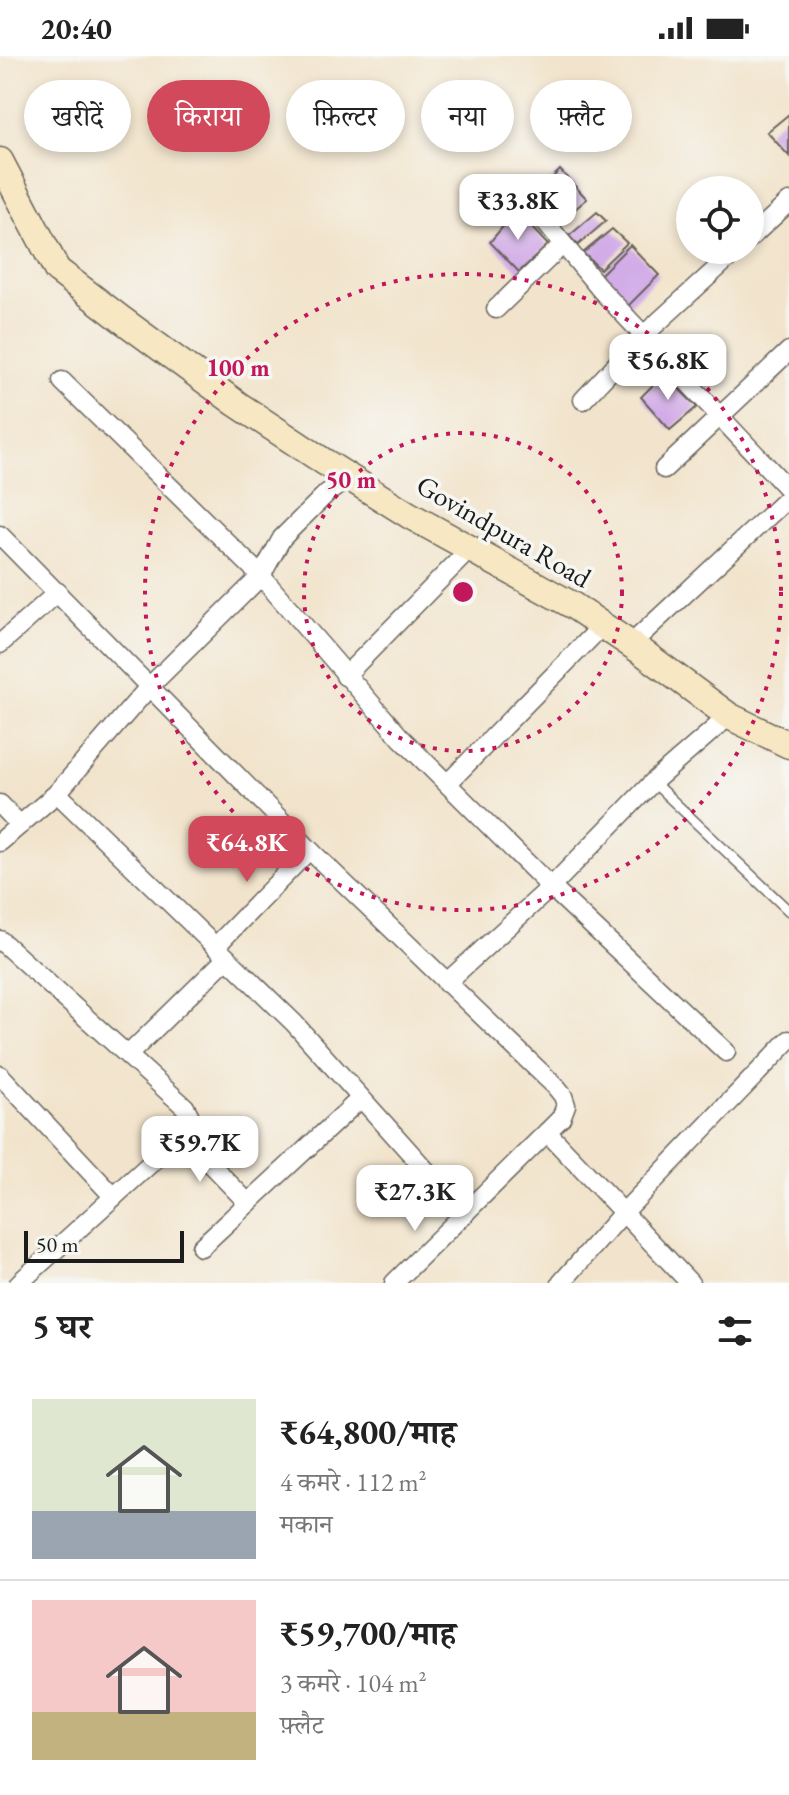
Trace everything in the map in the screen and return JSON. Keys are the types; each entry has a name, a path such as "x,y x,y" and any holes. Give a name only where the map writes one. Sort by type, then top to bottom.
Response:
{"street":[{"name":"Govindpura Road","path":"0,161 57,270 237,404 350,478 469,550 572,605 729,716 789,745"},
{"path":"526,199 644,335 789,490"},
{"path":"764,227 787,208"},
{"path":"496,309 563,244"},
{"path":"583,400 644,335 722,264"},
{"path":"664,469 789,351"},
{"path":"62,381 261,576 401,738 551,887 726,1052"},
{"path":"0,842 57,793 149,687 261,576 282,538 327,493 350,478"},
{"path":"631,644 789,497"},
{"path":"0,535 309,850 563,1096 566,1105 564,1113 547,1132 394,1283"},
{"path":"345,676 469,550"},
{"path":"0,644 58,592"},
{"path":"448,783 603,625"},
{"path":"446,983 551,887 653,782 729,716"},
{"path":"57,793 294,1023 465,1214"},
{"path":"0,804 20,825"},
{"path":"128,1055 309,850"},
{"path":"0,940 185,1107 194,1124 19,1283"},
{"path":"561,1283 622,1214 789,1040"},
{"path":"0,1075 114,1197"},
{"path":"201,1247 361,1098"},
{"path":"547,1132 690,1283"},
{"path":"182,1135 248,1203"}],"lane":[{"path":"653,782 789,911"}],"building":[{"path":"789,114 789,156 767,132"},
{"path":"560,170 587,199 556,225 532,198"},
{"path":"516,211 548,245 519,272 490,242"},
{"path":"597,212 606,221 578,245 569,236"},
{"path":"612,229 627,243 600,269 583,253"},
{"path":"630,245 659,275 627,307 598,277"},
{"path":"664,374 697,407 670,430 641,397"}]}
